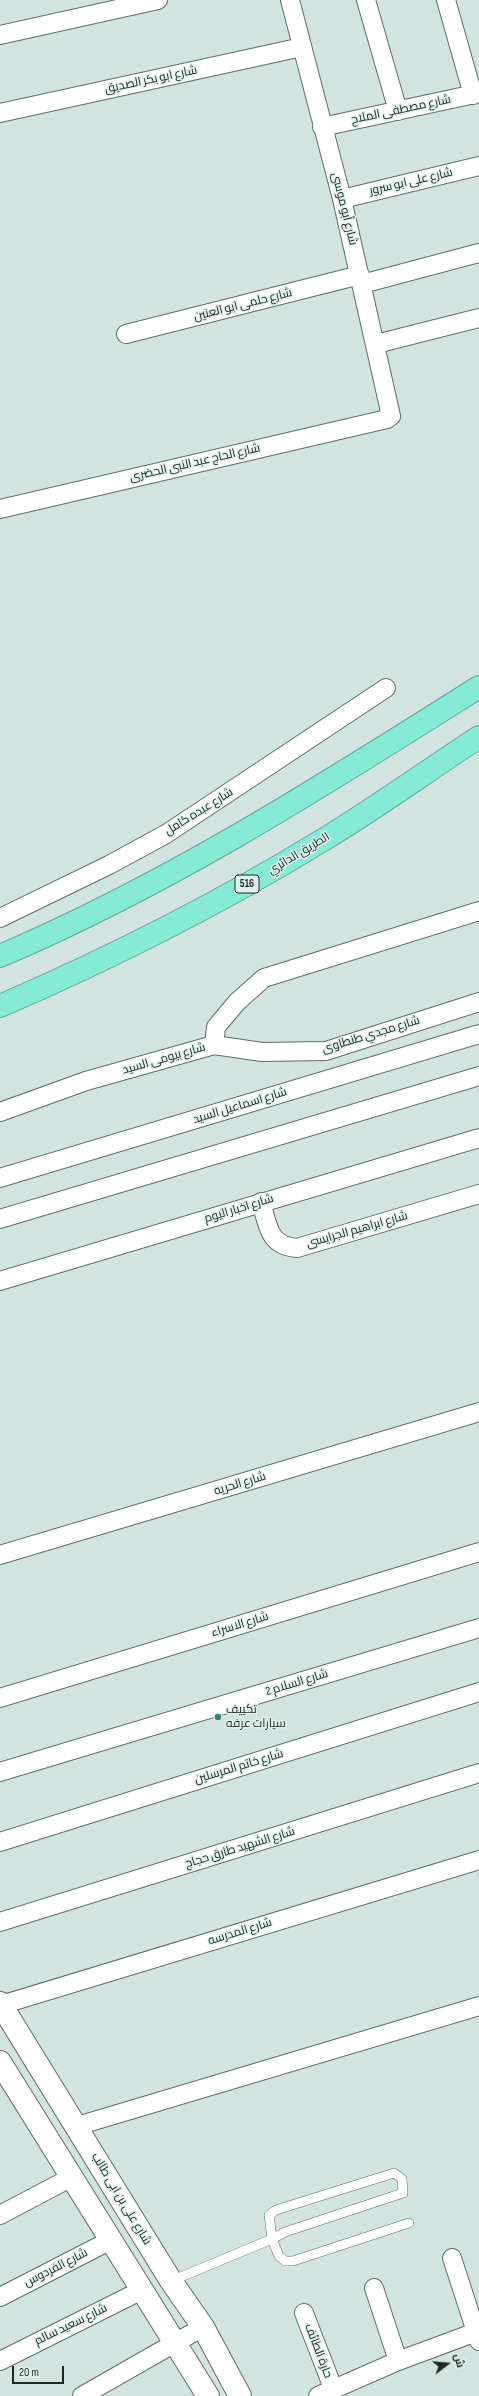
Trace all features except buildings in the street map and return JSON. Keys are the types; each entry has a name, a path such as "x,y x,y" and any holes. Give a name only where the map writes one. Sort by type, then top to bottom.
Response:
{"highway":[{"path":"0,956 146,886 302,799 479,687"},
{"name":"الطريق الدائري","path":"0,1006 109,956 263,875 324,840 479,737"},
{"path":"0,1018 25,995"}],"street":[{"path":"0,35 158,0"},
{"name":"شارع أبو موسى","path":"290,0 342,199 392,412 389,418"},
{"path":"366,0 398,111"},
{"path":"446,0 476,94"},
{"name":"شارع ابو بكر الصديق","path":"0,113 302,47"},
{"name":"شارع مصطفى الملاح","path":"322,127 476,94"},
{"name":"شارع على ابو سرور","path":"342,199 479,166"},
{"name":"شارع حلمى ابو العنين","path":"126,334 479,253"},
{"path":"376,344 479,318"},
{"name":"شارع الحاج عبد النبى الحضرى","path":"0,509 389,418"},
{"name":"شارع عبده كامل","path":"0,918 110,866 166,834 386,688"},
{"name":"شارع بيومى السيد","path":"0,1112 86,1081 214,1045 216,1027 237,1002 264,978 479,911"},
{"name":"شارع مجدي طنطاوى","path":"214,1045 262,1052 326,1051 479,1002"},
{"name":"شارع اسماعيل السيد","path":"0,1178 479,1034"},
{"path":"0,1219 479,1076"},
{"name":"شارع اخبار اليوم","path":"0,1281 479,1138"},
{"name":"شارع ابراهيم الجرايسى","path":"261,1202 274,1240 284,1247 297,1248 479,1194"},
{"name":"شارع الحريه","path":"0,1555 479,1412"},
{"name":"شارع الاسراء","path":"0,1698 479,1552"},
{"name":"شارع السلام 2","path":"0,1772 479,1628"},
{"name":"شارع خاتم المرسلين","path":"0,1842 479,1692"},
{"name":"شارع الشهيد طارق حجاج","path":"0,1922 479,1773"},
{"name":"شارع المدرسه","path":"1,2004 479,1860"},
{"name":"شارع على بن ابى طالب","path":"1,2004 171,2281 203,2326 240,2396"},
{"path":"77,2126 479,2006"},
{"path":"0,2062 208,2396"},
{"path":"0,2215 72,2177"},
{"name":"شارع الفردوس","path":"0,2297 111,2240"},
{"path":"325,2392 398,2362 478,2335 452,2258"},
{"path":"374,2288 398,2362"},
{"name":"شارع سعيد سالم","path":"0,2361 142,2290"},
{"name":"حارة الطائف","path":"304,2313 325,2392"},
{"path":"82,2396 203,2326"}],"lane":[{"path":"171,2281 272,2239 285,2232 403,2192 402,2179 394,2173 276,2210 269,2215 272,2239 279,2256 285,2261 293,2261 409,2223"}],"place":[{"name":"تكييف سيارات عرفه","path":"218,1717"}]}
